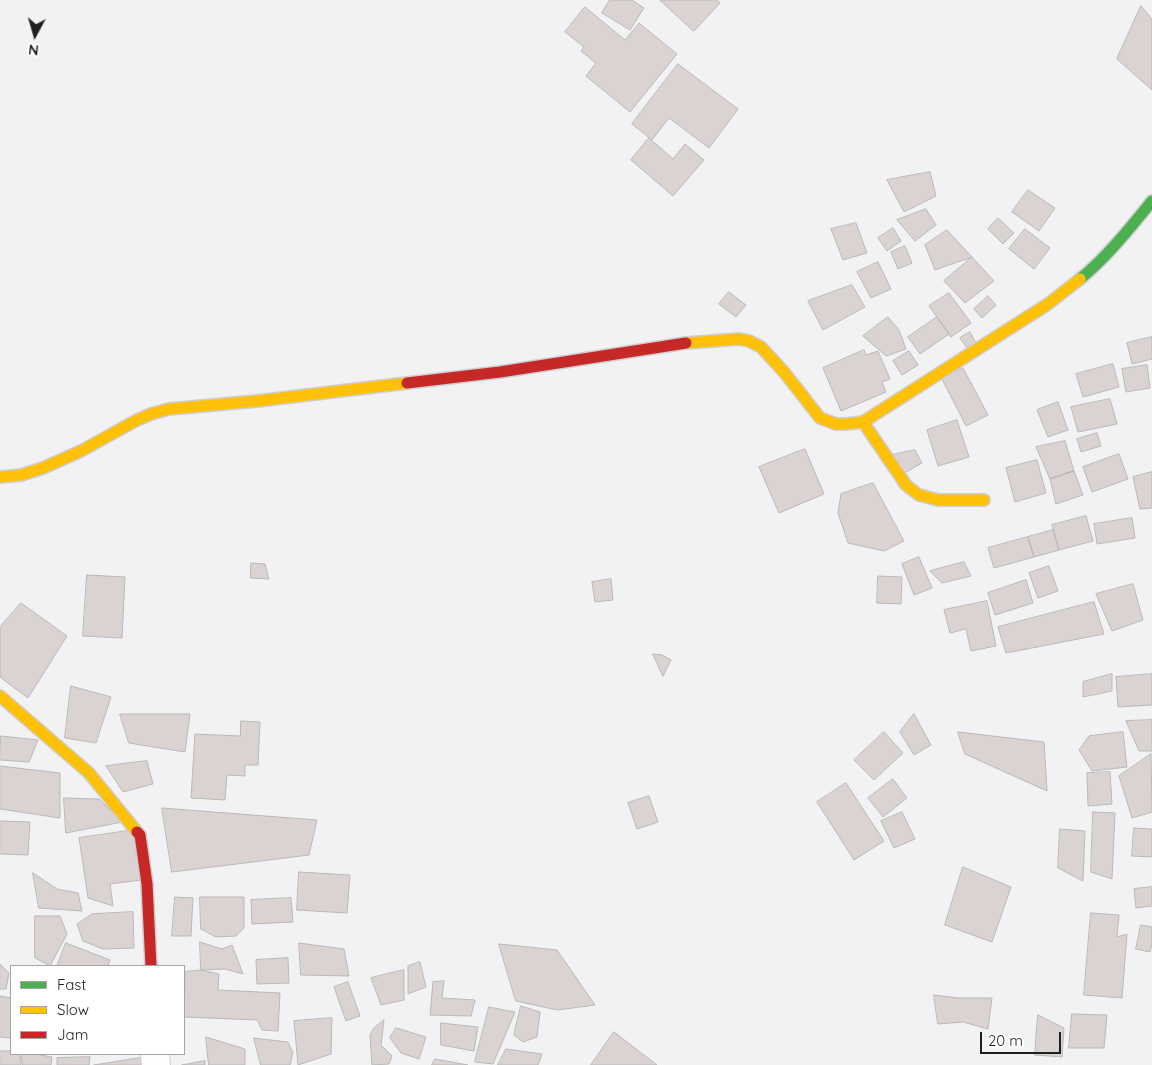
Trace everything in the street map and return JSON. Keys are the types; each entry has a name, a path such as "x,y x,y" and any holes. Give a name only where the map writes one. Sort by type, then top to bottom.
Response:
{"street":[{"path":"0,477 21,475 43,468 81,451 137,420 169,409 500,372 695,342 739,339 749,341 761,347 784,372 820,418 833,424 846,425 863,422 1048,304 1092,269 1152,201"},
{"path":"863,422 906,485 919,495 938,500 984,500"},
{"path":"0,696 89,774 140,835 147,884 151,965"}],"building":[{"path":"610,0 632,0 644,8 630,30 602,13"},
{"path":"660,0 717,0 720,3 694,31"},
{"path":"1141,6 1152,19 1152,90 1117,59"},
{"path":"585,7 625,40 639,23 677,54 630,112 586,76 596,63 581,51 584,47 565,32"},
{"path":"678,64 738,109 709,148 669,118 652,140 632,124"},
{"path":"649,138 673,159 685,144 704,160 673,196 631,160"},
{"path":"930,172 936,196 904,212 887,180"},
{"path":"1028,190 1055,208 1039,231 1012,212"},
{"path":"926,209 936,225 915,241 897,220"},
{"path":"998,218 1014,233 1003,244 988,229"},
{"path":"856,223 867,253 843,260 831,229"},
{"path":"893,228 901,241 887,251 878,238"},
{"path":"1025,229 1050,248 1034,269 1009,249"},
{"path":"947,230 972,257 935,270 925,245"},
{"path":"905,246 912,263 898,269 891,252"},
{"path":"972,257 994,281 965,303 944,281"},
{"path":"878,262 891,289 871,298 857,272"},
{"path":"852,285 865,307 823,330 808,301"},
{"path":"729,292 746,305 736,317 719,304"},
{"path":"949,293 971,323 951,337 929,306"},
{"path":"988,296 996,305 982,318 974,309"},
{"path":"888,317 899,330 906,349 886,356 863,336"},
{"path":"937,317 949,334 920,354 908,337"},
{"path":"970,332 976,343 967,348 960,338"},
{"path":"1152,337 1152,359 1132,364 1127,343"},
{"path":"864,350 866,355 878,351 890,379 882,382 886,392 841,411 823,368"},
{"path":"909,351 918,365 902,375 893,361"},
{"path":"1113,364 1119,387 1083,397 1076,374"},
{"path":"1147,365 1150,388 1126,392 1122,369"},
{"path":"963,368 988,415 966,426 942,379"},
{"path":"1110,399 1117,424 1078,432 1071,407"},
{"path":"1058,402 1068,430 1048,437 1037,410"},
{"path":"957,420 969,457 938,466 927,430"},
{"path":"1097,433 1101,446 1081,452 1077,439"},
{"path":"1065,441 1074,471 1050,479 1036,447"},
{"path":"805,449 824,494 779,513 759,467"},
{"path":"915,450 922,463 903,474 892,455"},
{"path":"1119,454 1128,479 1092,492 1083,467"},
{"path":"1037,460 1046,493 1015,502 1006,468"},
{"path":"1074,471 1083,495 1056,504 1050,479"},
{"path":"1152,472 1152,508 1140,509 1133,477"},
{"path":"873,483 904,541 884,551 848,543 838,513 841,494"},
{"path":"1086,516 1093,541 1059,550 1052,525"},
{"path":"1132,518 1135,538 1097,544 1094,524"},
{"path":"1053,530 1059,550 1034,557 1028,537"},
{"path":"1028,537 1034,557 994,568 988,548"},
{"path":"919,557 932,588 914,595 902,564"},
{"path":"964,562 971,576 942,583 930,571"},
{"path":"251,563 265,564 269,579 251,578"},
{"path":"1049,566 1058,591 1038,598 1029,573"},
{"path":"87,575 125,577 122,638 83,636"},
{"path":"878,576 902,577 901,604 877,603"},
{"path":"611,579 613,600 595,602 592,582"},
{"path":"1026,580 1033,603 995,615 988,593"},
{"path":"1133,584 1143,620 1112,631 1096,594"},
{"path":"987,601 996,646 971,651 966,629 950,633 944,610"},
{"path":"1094,602 1104,634 1006,653 998,627"},
{"path":"21,603 67,636 28,698 0,677 0,627"},
{"path":"653,654 662,655 671,660 663,676"},
{"path":"1112,674 1112,691 1083,697 1083,682"},
{"path":"1152,674 1152,705 1118,707 1116,677"},
{"path":"71,686 111,697 96,743 65,738"},
{"path":"120,714 190,714 185,752 129,743"},
{"path":"914,714 931,745 914,755 900,732"},
{"path":"1152,720 1152,751 1139,751 1126,721"},
{"path":"241,721 260,722 258,765 245,765 245,776 227,775 225,800 191,798 195,734 240,736"},
{"path":"884,732 903,753 874,780 854,760"},
{"path":"958,732 1044,742 1047,791 965,754"},
{"path":"1123,732 1127,767 1092,771 1079,750 1089,736"},
{"path":"1,736 38,740 29,762 0,760"},
{"path":"1151,754 1152,812 1132,818 1119,776"},
{"path":"147,761 153,784 123,792 106,766"},
{"path":"0,766 60,773 60,818 0,809"},
{"path":"1110,772 1112,804 1088,806 1087,773"},
{"path":"893,779 907,798 883,817 868,798"},
{"path":"846,783 884,841 854,860 817,802"},
{"path":"649,796 658,822 637,829 628,803"},
{"path":"64,798 99,799 122,822 66,833"},
{"path":"162,808 317,820 309,855 172,872"},
{"path":"902,812 915,839 894,848 881,821"},
{"path":"1093,812 1115,813 1112,879 1091,872"},
{"path":"0,821 30,822 28,855 0,854"},
{"path":"1134,828 1152,829 1152,857 1132,856"},
{"path":"1060,829 1085,831 1083,881 1058,868"},
{"path":"134,830 141,880 110,884 113,906 88,898 79,838"},
{"path":"963,867 1011,887 992,942 945,925"},
{"path":"299,872 350,875 347,913 297,910"},
{"path":"33,873 57,889 78,893 82,911 39,908"},
{"path":"1152,887 1152,906 1136,908 1134,889"},
{"path":"175,897 193,898 191,936 172,936"},
{"path":"200,897 244,897 244,928 236,936 216,937 201,929"},
{"path":"291,898 293,922 252,924 251,900"},
{"path":"133,912 134,948 103,949 83,941 77,924 92,914"},
{"path":"1091,913 1119,915 1117,937 1127,934 1122,998 1084,995"},
{"path":"35,916 60,916 67,934 51,965 35,958"},
{"path":"1141,925 1152,927 1150,952 1136,949"},
{"path":"200,942 222,949 232,945 243,974 225,969 201,970"},
{"path":"66,943 110,960 108,965 57,965"},
{"path":"299,943 344,949 349,976 301,975"},
{"path":"499,944 557,950 595,1005 557,1010 516,1001"},
{"path":"288,958 289,983 257,984 256,960"},
{"path":"420,962 426,987 408,994 408,966"},
{"path":"0,964 9,973 6,989 0,989"},
{"path":"201,970 219,974 218,990 280,993 278,1031 262,1030 257,1020 185,1017 185,972"},
{"path":"404,970 404,1000 381,1005 371,978"},
{"path":"444,981 442,998 475,1000 471,1016 430,1015 433,982"},
{"path":"348,982 360,1016 346,1021 334,987"},
{"path":"934,995 958,998 992,998 988,1029 963,1022 938,1024"},
{"path":"0,996 10,998 10,1038 0,1037"},
{"path":"521,1006 540,1012 537,1037 523,1042 514,1035"},
{"path":"489,1007 515,1012 493,1064 475,1062"},
{"path":"1072,1014 1107,1015 1104,1048 1069,1048"},
{"path":"1038,1015 1064,1028 1062,1057 1035,1055"},
{"path":"332,1018 331,1054 298,1065 294,1021"},
{"path":"384,1020 381,1045 392,1056 389,1064 372,1065 370,1035 374,1028"},
{"path":"441,1023 478,1027 474,1051 441,1045"},
{"path":"396,1028 426,1037 419,1059 401,1053 390,1038"},
{"path":"614,1032 657,1065 591,1065"},
{"path":"206,1037 245,1049 245,1065 209,1065"},
{"path":"254,1038 288,1042 293,1053 290,1065 261,1065"},
{"path":"506,1049 542,1054 538,1065 498,1065"},
{"path":"0,1051 10,1051 10,1055 21,1055 21,1065 0,1065"},
{"path":"21,1055 52,1057 51,1065 23,1065"},
{"path":"90,1057 89,1065 57,1065 57,1058"},
{"path":"146,1057 144,1065 94,1065"},
{"path":"435,1059 468,1065 432,1065"},
{"path":"205,1061 205,1065 182,1065"}],"traffic: fast":[{"path":"1080,279 1109,252 1152,201"}],"traffic: slow":[{"path":"863,422 1048,304 1080,279"},
{"path":"686,343 739,339 749,341 761,347 784,372 820,418 836,424 863,422 906,485 919,495 938,500 984,500"},
{"path":"0,477 21,475 43,468 81,451 137,420 169,409 257,401 407,383"},
{"path":"0,696 89,773 137,832"}],"traffic: jam":[{"path":"407,383 500,372 686,343"},
{"path":"137,832 140,835 147,884 151,965"}]}
